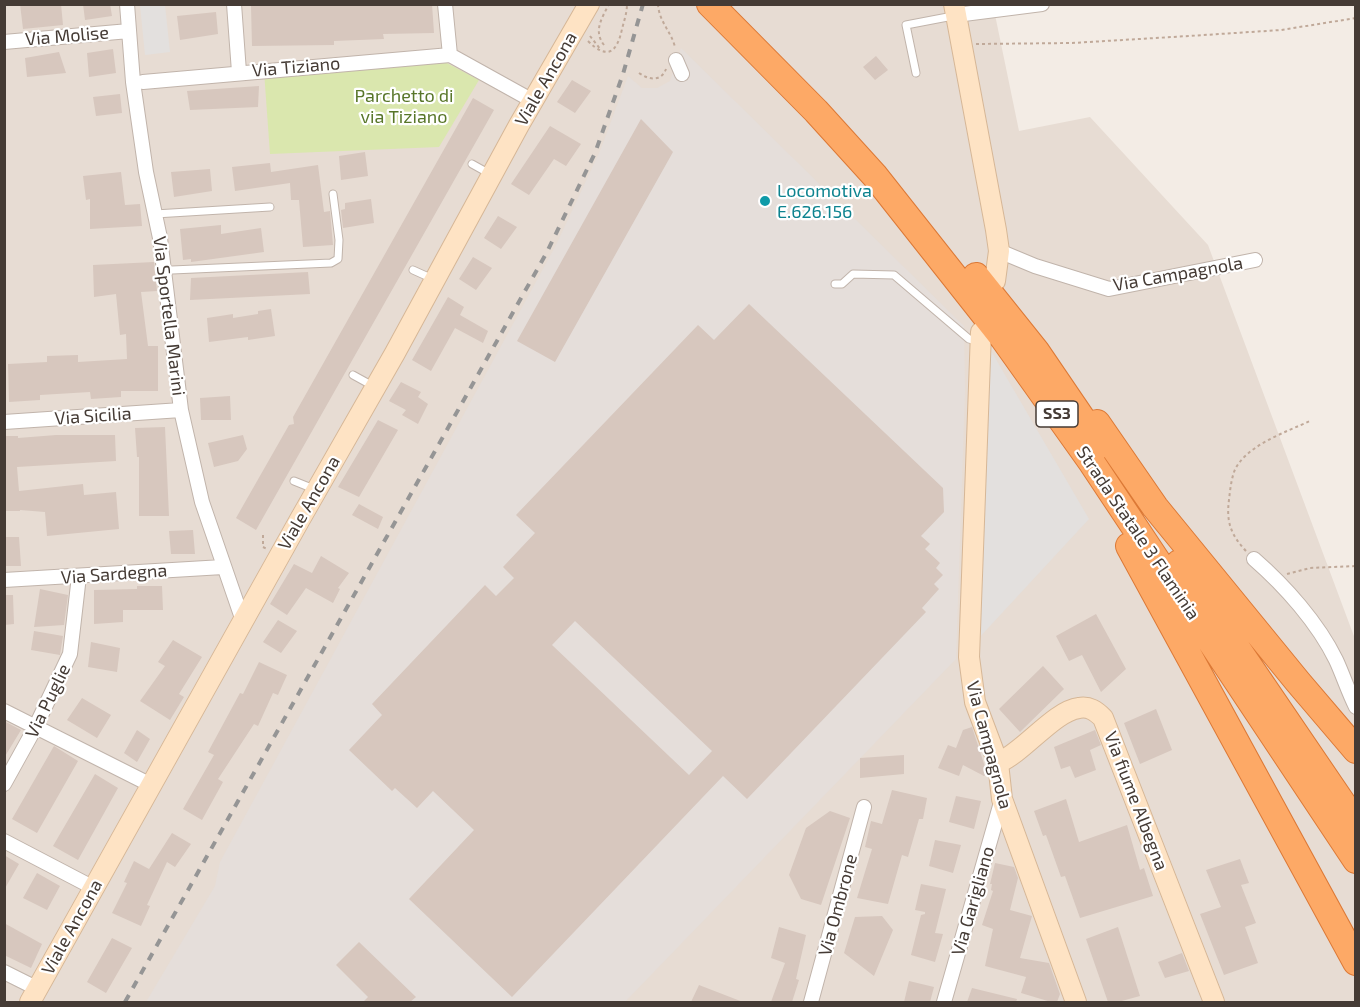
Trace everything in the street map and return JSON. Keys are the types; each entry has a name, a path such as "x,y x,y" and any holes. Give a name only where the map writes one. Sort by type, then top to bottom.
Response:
{"highway":[{"name":"Strada Statale 3 Flaminia","path":"710,4 816,111 875,176 996,329 1092,463 1356,860"},
{"name":"Strada Statale 3 Flaminia","path":"733,4 831,102 881,157 1036,351 1356,823"},
{"path":"1036,351 1084,405 1155,507 1356,750"},
{"path":"1032,380 1056,426 1097,488 1356,962"},
{"path":"1333,920 1356,932"}],"street":[{"name":"Via Sportella Marini","path":"127,4 133,82 146,172 160,238 181,410 202,502 243,621"},
{"path":"234,4 239,72"},
{"path":"446,4 450,55 534,101"},
{"name":"Viale Ancona","path":"34,996 589,4"},
{"path":"995,281 999,251 955,10 1042,4"},
{"name":"Via Molise","path":"4,42 129,31"},
{"name":"Via Tiziano","path":"143,82 450,55"},
{"path":"672,60 682,74"},
{"name":"Via Campagnola","path":"999,251 1035,266 1109,289 1255,260"},
{"name":"Via Campagnola","path":"980,337 969,657 975,702 998,764 1002,799 1076,1002"},
{"name":"Via Sicilia","path":"4,422 181,410"},
{"path":"1254,559 1277,581 1328,646 1356,707"},
{"name":"Via Sardegna","path":"4,580 223,567"},
{"name":"Via Puglie","path":"4,784 35,728 70,654 79,576"},
{"name":"Via fiume Albegna","path":"998,764 1008,759 1057,719 1077,708 1096,711 1103,718 1214,1002"},
{"path":"4,711 151,785"},
{"name":"Via Garigliano","path":"944,1002 1002,799"},
{"name":"Via Ombrone","path":"811,1002 864,807"},
{"path":"4,841 94,888"},
{"path":"4,972 34,996"}],"lane":[{"path":"916,73 906,25 955,10"},
{"path":"472,164 492,175"},
{"path":"172,270 331,263 338,259 339,240 333,194"},
{"path":"155,214 270,207"},
{"path":"413,270 435,280"},
{"path":"835,284 842,285 853,274 894,275 969,339 980,337"},
{"path":"353,375 376,387"},
{"path":"294,481 316,490"}],"path":[{"path":"604,45 599,39 598,27 609,4"},
{"path":"585,39 596,49 612,51 619,45 627,4"},
{"path":"639,74 647,79 655,79 664,74 672,60 675,47 658,15 658,4"},
{"path":"961,46 982,43 1072,44 1281,30 1356,18"},
{"path":"672,38 679,45"},
{"path":"593,39 602,51"},
{"path":"1254,559 1232,533 1228,523 1227,511 1235,470 1242,458 1250,451 1310,421"},
{"path":"263,535 263,547"},
{"path":"1277,581 1284,575 1310,568 1356,566"}],"shaded area":[{"path":"5,5 993,5 1019,131 1090,117 1208,245 1355,639 1355,1002 5,1002"},
{"path":"140,5 165,5 170,52 145,55"},
{"path":"681,48 964,326 965,391 956,659 625,1002 146,1002 215,886 220,862 556,245 600,151 628,76 642,88 657,88 670,81"},
{"path":"987,344 1089,519 978,639"}],"green space":[{"name":"Parchetto di via Tiziano","path":"445,62 479,80 439,147 270,154 264,71"}],"building":[{"path":"20,4 61,4 63,25 23,29"},
{"path":"83,4 110,4 112,16 85,20"},
{"path":"265,4 432,4 434,33 383,34 384,39 334,41 334,45 252,46 251,6"},
{"path":"216,12 218,34 180,40 177,16"},
{"path":"113,49 116,73 89,77 87,53"},
{"path":"59,52 66,73 27,77 25,58"},
{"path":"876,56 888,70 875,80 863,67"},
{"path":"572,80 591,91 575,113 557,102"},
{"path":"259,86 258,107 190,110 187,91"},
{"path":"120,94 122,113 96,116 93,97"},
{"path":"473,98 494,110 256,530 236,518 289,425 294,424 293,417"},
{"path":"641,119 673,152 555,362 517,341"},
{"path":"550,126 581,144 566,166 554,159 529,195 511,184"},
{"path":"365,152 368,176 341,180 339,156"},
{"path":"270,163 271,172 318,165 324,212 330,211 333,245 303,247 299,200 291,200 290,183 235,191 232,167"},
{"path":"210,169 212,191 174,197 171,172"},
{"path":"121,172 125,205 140,204 142,226 90,229 90,199 86,200 83,176"},
{"path":"371,199 374,223 343,228 341,210 345,209 345,203"},
{"path":"498,216 517,227 501,249 484,238"},
{"path":"221,225 221,234 261,228 264,252 191,262 191,259 183,260 180,229"},
{"path":"473,257 492,268 476,290 459,279"},
{"path":"154,262 157,291 141,292 148,346 158,346 158,391 121,391 121,397 91,399 90,392 40,395 40,400 9,402 8,364 47,362 47,356 78,355 78,362 127,359 126,334 120,335 116,294 94,297 93,265"},
{"path":"308,272 310,294 190,300 191,278"},
{"path":"448,297 464,307 460,315 488,331 483,343 455,328 431,371 412,360"},
{"path":"749,304 943,488 944,512 921,536 930,544 925,549 940,563 936,568 943,575 934,584 939,589 922,608 926,612 747,799 723,776 512,997 409,899 474,830 433,791 417,808 395,788 392,791 349,750 382,715 372,704 485,585 496,596 514,578 503,567 535,533 516,515 698,325 714,340","holes":["575,621 712,751 689,775 552,645"]},
{"path":"271,309 275,336 209,342 207,318 233,314 233,318 258,314 258,311"},
{"path":"401,382 421,392 418,397 428,404 418,424 402,415 406,410 389,401"},
{"path":"230,396 231,420 201,420 200,398"},
{"path":"378,420 398,430 359,497 338,487"},
{"path":"165,427 169,516 139,516 139,457 137,457 135,428"},
{"path":"56,435 115,435 116,461 17,467 19,491 83,484 84,495 116,492 119,529 47,536 45,512 4,511 4,436 18,436 18,438"},
{"path":"243,435 247,449 238,461 214,467 208,443"},
{"path":"359,504 383,517 378,529 352,515"},
{"path":"193,530 195,554 171,554 169,531"},
{"path":"4,537 19,537 21,566 4,566"},
{"path":"321,556 349,573 338,588 340,589 333,603 306,588 287,615 270,604 294,564 312,573"},
{"path":"137,586 162,586 163,610 123,610 123,622 94,624 94,590 137,589"},
{"path":"40,589 68,595 64,625 34,627"},
{"path":"4,595 13,595 14,624 4,625"},
{"path":"1096,614 1126,669 1101,692 1082,655 1069,661 1056,636"},
{"path":"278,620 297,631 281,653 263,642"},
{"path":"34,631 63,636 60,655 31,650"},
{"path":"173,640 202,657 179,694 184,697 170,720 140,701 165,666 158,662"},
{"path":"91,642 120,648 117,672 88,667"},
{"path":"259,662 287,675 278,695 273,693 258,726 254,724 218,779 223,782 202,820 183,809 214,755 208,752 240,693 243,694"},
{"path":"1043,666 1064,689 1020,732 999,709"},
{"path":"82,698 111,715 97,738 67,720"},
{"path":"1156,709 1172,750 1140,764 1124,723"},
{"path":"4,721 21,730 4,758"},
{"path":"972,727 987,773 984,776 963,765 959,776 938,768 948,745 956,748 963,730"},
{"path":"137,730 150,739 137,762 124,753"},
{"path":"1095,730 1101,745 1090,750 1096,770 1075,778 1070,766 1061,769 1054,747"},
{"path":"54,746 78,761 37,833 12,819"},
{"path":"904,755 904,774 860,778 860,758"},
{"path":"95,774 118,788 78,860 53,846"},
{"path":"892,790 927,798 923,819 919,819 908,857 902,855 888,904 857,898 872,849 865,847 871,821 882,824"},
{"path":"956,796 981,801 974,829 949,822"},
{"path":"1066,799 1079,842 1127,825 1140,870 1144,868 1153,896 1080,918 1065,876 1061,877 1046,835 1043,836 1034,811"},
{"path":"830,811 850,818 821,905 801,899 789,875 806,828"},
{"path":"172,833 191,844 175,867 167,862 147,905 150,906 141,926 112,913 127,883 124,882 134,861 149,869"},
{"path":"935,840 961,845 953,873 929,866"},
{"path":"4,855 19,864 4,890"},
{"path":"1240,859 1249,883 1241,885 1256,923 1245,927 1258,963 1224,975 1200,914 1221,907 1206,870"},
{"path":"995,863 1014,867 1018,878 1010,910 1032,916 1020,958 1049,963 1060,994 1057,1002 1021,993 1026,977 985,966 993,929 982,925 993,891 991,890 992,884 990,884"},
{"path":"37,873 60,886 47,910 23,898"},
{"path":"921,884 946,889 935,933 943,934 935,962 911,955 921,915 925,914 925,912 915,910"},
{"path":"882,916 893,930 874,976 844,953 855,917"},
{"path":"4,923 42,944 31,968 4,955"},
{"path":"779,927 806,935 796,979 799,980 792,1002 771,1002 785,963 771,958"},
{"path":"1118,927 1140,996 1118,1002 1108,1002 1086,939"},
{"path":"112,938 132,948 106,993 87,982"},
{"path":"359,942 416,997 410,1002 363,1002 368,997 336,965"},
{"path":"1182,953 1189,971 1165,978 1158,962"},
{"path":"909,981 934,987 930,1002 904,1002"},
{"path":"699,985 743,1002 691,1002"},
{"path":"972,988 1017,999 1016,1002 967,1002"}],"railway":[{"path":"125,1002 547,252 595,153 623,74 643,4"}],"place":[{"name":"Locomotiva E.626.156","path":"765,201"}]}
